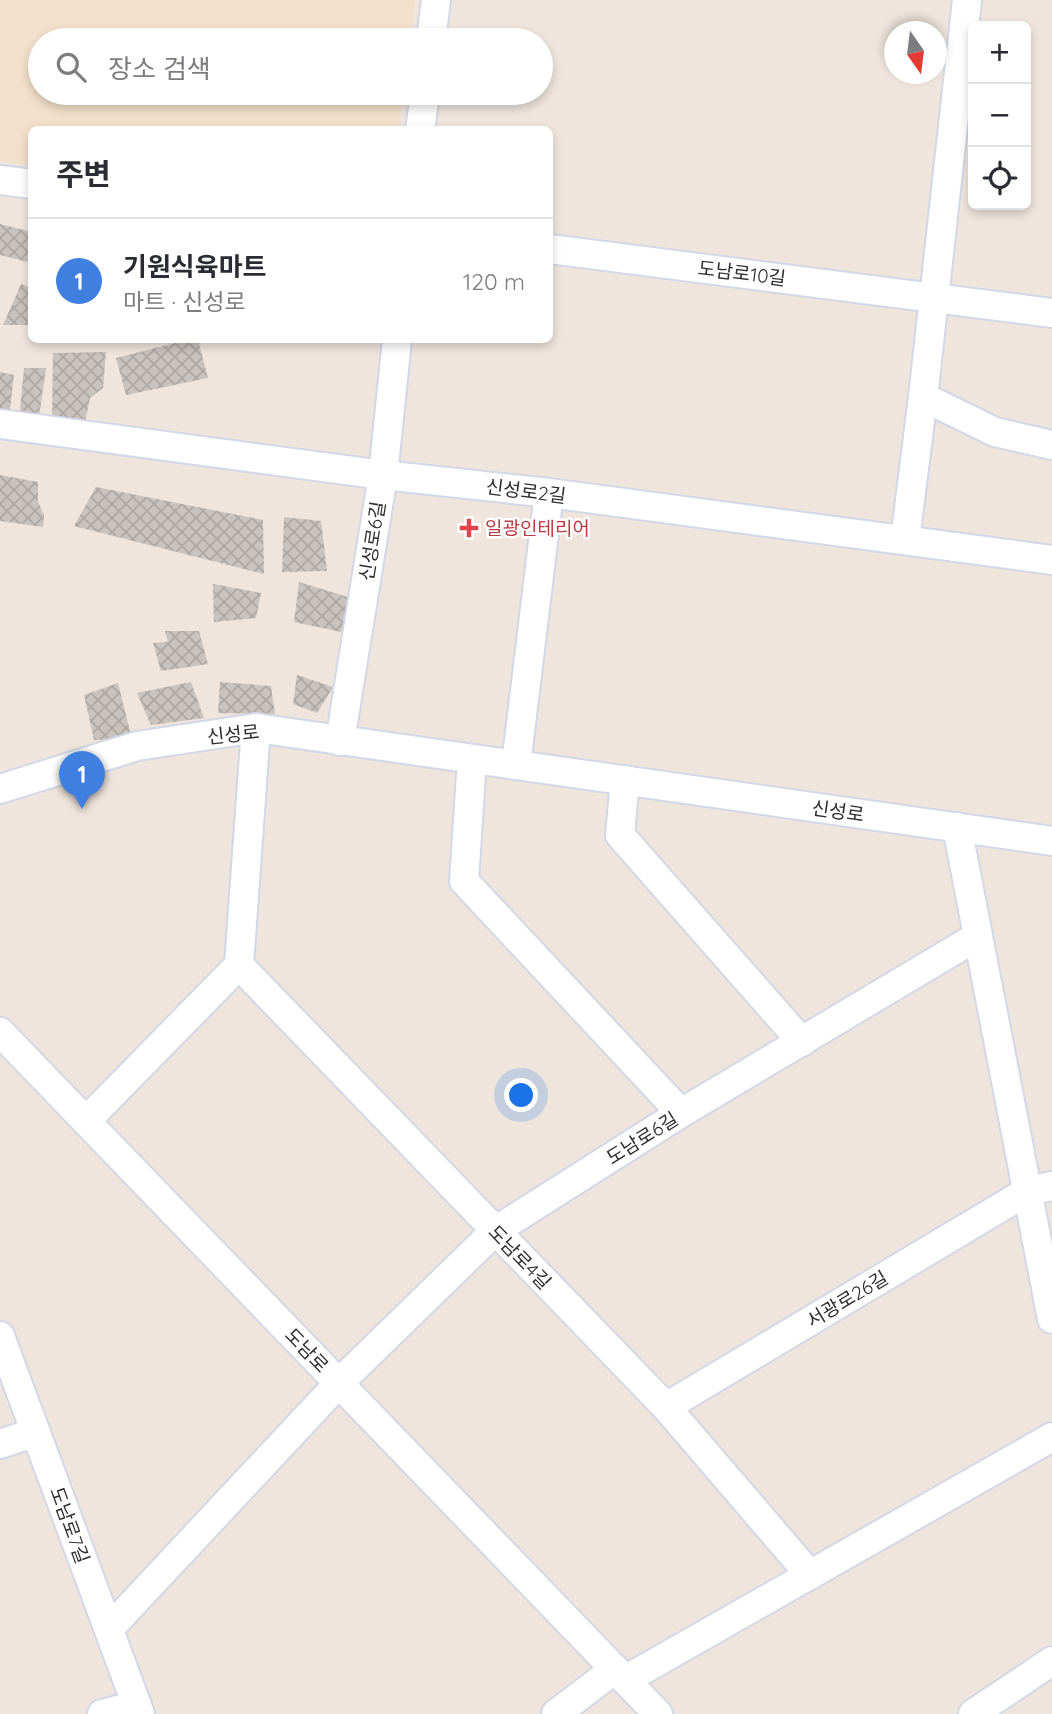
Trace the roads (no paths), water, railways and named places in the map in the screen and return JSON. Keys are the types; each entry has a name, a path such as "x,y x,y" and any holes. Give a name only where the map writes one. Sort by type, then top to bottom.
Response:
{"street":[{"path":"432,28 436,0"},
{"path":"905,540 967,0"},
{"path":"421,126 423,105"},
{"path":"0,180 28,184"},
{"name":"도남로10길","path":"553,249 1052,313"},
{"name":"신성로6길","path":"340,741 383,475 397,343"},
{"path":"923,397 995,432 1052,445"},
{"name":"신성로2길","path":"0,425 1052,559"},
{"path":"516,765 549,493"},
{"path":"86,1121 239,965 256,728"},
{"name":"신성로","path":"0,789 137,746 256,728 1052,841"},
{"path":"472,759 464,881 681,1113"},
{"path":"625,780 620,835 802,1042"},
{"path":"957,827 978,936 1040,1189 1052,1319"},
{"name":"도남로6길","path":"109,1629 340,1383 495,1231 681,1113 978,936"},
{"name":"도남로4길","path":"239,965 666,1407 810,1575"},
{"name":"도남로","path":"0,1032 658,1714"},
{"name":"서광로26길","path":"666,1407 1040,1189"},
{"name":"도남로7길","path":"0,1336 138,1709"},
{"path":"0,1444 36,1432"},
{"path":"556,1714 620,1674 810,1575 1052,1437"},
{"path":"973,1714 1052,1661"},
{"path":"102,1714 138,1709"}],"place":[{"name":"일광인테리어","path":"469,528"},
{"name":"기원식육마트","path":"82,809"}]}
